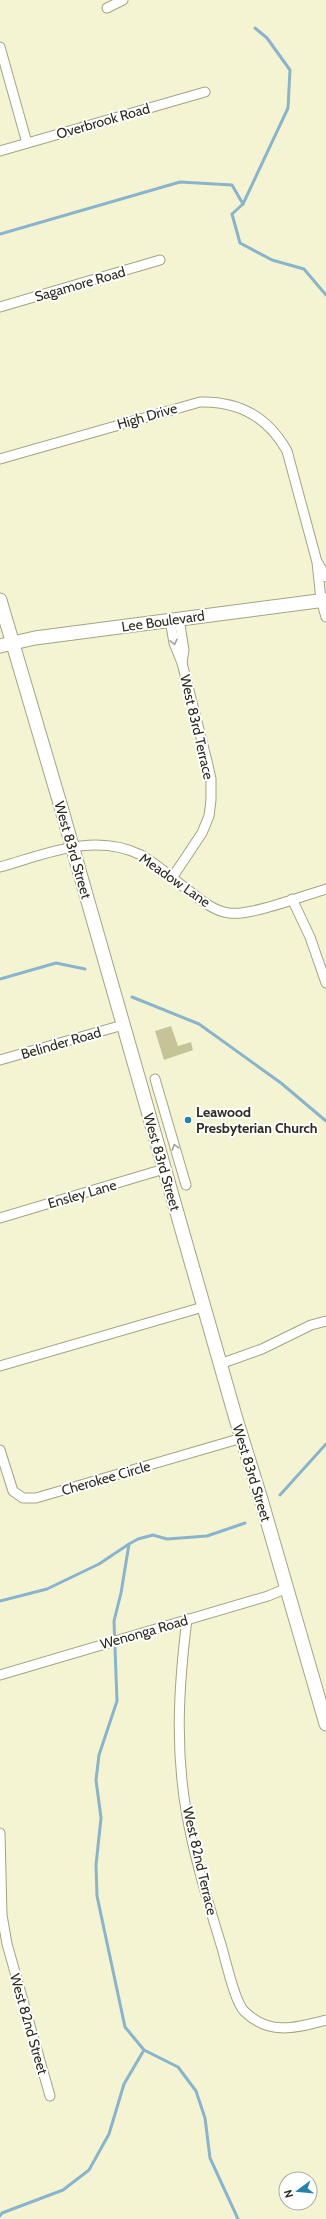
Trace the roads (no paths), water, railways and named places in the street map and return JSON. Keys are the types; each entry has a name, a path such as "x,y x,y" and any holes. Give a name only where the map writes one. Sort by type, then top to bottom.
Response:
{"street":[{"path":"107,8 122,0"},
{"path":"0,47 27,143"},
{"name":"Overbrook Road","path":"0,151 205,92"},
{"name":"Sagamore Road","path":"0,307 160,260"},
{"name":"High Drive","path":"0,459 200,402 231,404 250,412 266,424 287,451 317,562"},
{"path":"317,562 326,577"},
{"path":"317,562 326,617"},
{"name":"West 83rd Street","path":"0,600 72,846 203,1307 326,1724"},
{"name":"Lee Boulevard","path":"0,646 324,600"},
{"name":"West 83rd Terrace","path":"172,878 202,833 209,816 211,800 207,761 182,663 184,650 175,620"},
{"name":"Meadow Lane","path":"0,867 72,846 85,844 98,844 128,850 142,856 202,900 219,910 229,913 246,912 326,889"},
{"path":"292,899 312,943 326,983"},
{"name":"Belinder Road","path":"0,1060 123,1025"},
{"path":"155,1079 186,1185"},
{"name":"Ensley Lane","path":"0,1218 164,1169"},
{"path":"0,1366 203,1307"},
{"path":"220,1364 262,1349 311,1326 326,1321"},
{"name":"Cherokee Circle","path":"0,1450 14,1491 23,1498 36,1498 242,1438"},
{"name":"Wenonga Road","path":"0,1675 268,1596 287,1588"},
{"name":"West 82nd Terrace","path":"187,1620 181,1662 179,1719 186,1810 204,1888 236,1994 243,2010 270,2026 296,2028 326,2020"},
{"name":"West 82nd Street","path":"0,1833 2,1915 7,1944 50,2096"}],"waterway":[{"path":"243,204 288,108 290,70 267,38 255,28"},
{"path":"0,234 180,182 232,185 243,204 232,214 240,243 272,260 304,269 326,295"},
{"path":"0,979 56,963 85,969"},
{"path":"132,997 199,1024 281,1083 326,1121"},
{"path":"280,1495 326,1444"},
{"path":"238,2219 210,2158 205,2118 196,2091 178,2067 144,2050 125,2027 97,1896 96,1865 101,1818 96,1780 99,1755 117,1701 114,1621 121,1593 129,1544 138,1539 153,1535 167,1539 207,1536 245,1523"},
{"path":"0,1601 47,1589 99,1564 129,1544"},
{"path":"0,2216 2,2213 63,2190 89,2170 109,2134 124,2084 144,2050"}],"place":[{"name":"Leawood Presbyterian Church","path":"188,1120"}]}
